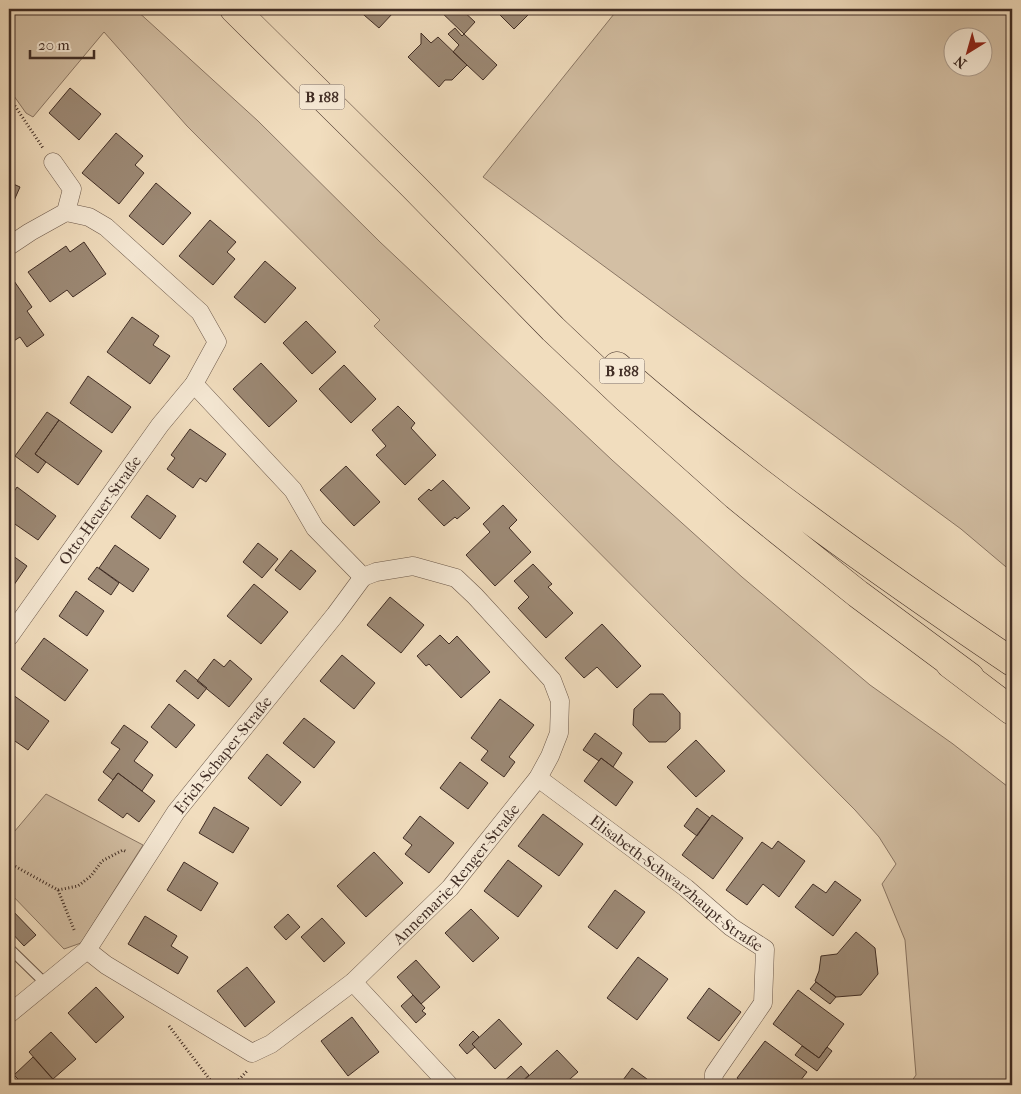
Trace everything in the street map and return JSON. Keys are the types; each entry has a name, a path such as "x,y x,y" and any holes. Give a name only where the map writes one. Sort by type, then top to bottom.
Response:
{"main road":[{"name":"B 188","path":"234,9 412,185 553,329 634,405 736,496 858,594 950,664 1012,706"},
{"name":"B 188","path":"412,185 622,370 731,459 903,587 1012,662"},
{"path":"950,664 1012,711"}],"street":[{"path":"9,246 66,212 72,189 53,162"},
{"name":"Otto-Heuer-Straße","path":"9,637 160,425 194,384 216,342 200,312 106,227 89,217 66,212"},
{"path":"194,384 293,490 315,528 363,577"},
{"name":"Annemarie-Renger-Straße","path":"87,950 106,965 252,1053 271,1044 353,982 450,888 538,778 550,756 559,733 560,701 552,680 456,578 413,566 376,572 363,577"},
{"name":"Erich-Schaper-Straße","path":"9,1014 87,950 176,812 335,615 363,577"},
{"name":"Elisabeth-Schwarzhaupt-Straße","path":"538,778 686,888 731,927 766,949 763,1003 714,1074 713,1085"},
{"path":"353,982 449,1085"}],"lane":[{"path":"9,948 46,984"}],"path":[{"path":"9,97 53,162"},
{"path":"58,890 78,886 91,876 102,861 123,850 144,861"},
{"path":"9,863 58,890 79,941 87,950"},
{"path":"165,1021 214,1085"}],"shaded area":[{"path":"9,9 135,9 258,121 380,242 612,460 742,577 870,685 953,744 1012,790 1012,1085 909,1085 916,1075 905,940 882,884 896,864 879,837 855,810 374,326 380,320 187,126 104,32 33,117 26,113 9,89"},
{"path":"618,9 1012,9 1012,572 961,529 483,177"},
{"path":"46,794 143,845 81,943 64,949 9,892 9,838"}],"building":[{"path":"357,9 389,9 393,13 379,28"},
{"path":"438,9 461,9 475,22 464,34"},
{"path":"493,9 504,9 499,14"},
{"path":"504,9 534,9 514,29 499,14"},
{"path":"455,28 497,65 483,80 453,52 459,45 448,34"},
{"path":"421,33 431,43 438,37 467,65 452,80 445,80 439,87 408,57 421,44"},
{"path":"70,88 101,114 79,140 49,113"},
{"path":"116,133 143,156 135,165 144,173 119,204 82,173"},
{"path":"9,182 20,187 9,212"},
{"path":"156,183 191,213 163,245 129,216"},
{"path":"210,220 236,242 227,252 235,259 213,285 179,256"},
{"path":"84,242 106,274 73,297 67,290 50,302 28,272 66,246 70,252"},
{"path":"265,261 296,288 265,323 234,297"},
{"path":"12,278 32,307 27,311 44,335 27,347 20,337 9,344 9,280"},
{"path":"132,317 159,336 153,345 170,356 150,384 107,352"},
{"path":"306,321 336,352 312,374 283,343"},
{"path":"261,363 297,401 269,427 233,389"},
{"path":"344,365 376,399 351,423 319,389"},
{"path":"88,376 131,407 112,433 70,403"},
{"path":"398,406 415,423 411,428 436,455 405,485 376,455 386,446 372,430"},
{"path":"47,412 59,420 35,454 46,462 38,473 15,456"},
{"path":"59,420 102,451 78,485 35,454"},
{"path":"190,429 226,454 206,482 200,478 193,488 167,469 175,458 171,455"},
{"path":"346,466 380,502 354,526 320,490"},
{"path":"443,480 470,508 457,519 455,517 444,526 418,499"},
{"path":"17,487 56,516 38,540 9,520 9,499"},
{"path":"147,495 176,516 160,539 131,517"},
{"path":"503,505 517,520 509,528 531,552 495,586 466,555 490,532 483,524"},
{"path":"258,543 278,559 262,578 243,562"},
{"path":"115,545 149,569 133,592 99,568"},
{"path":"291,550 316,571 300,590 275,570"},
{"path":"9,553 27,566 9,592"},
{"path":"533,564 552,584 548,587 573,613 546,638 518,608 529,597 514,581"},
{"path":"97,567 119,583 111,595 88,579"},
{"path":"254,584 288,612 261,644 227,616"},
{"path":"76,591 104,611 87,636 59,616"},
{"path":"390,597 424,625 401,653 367,625"},
{"path":"602,624 641,666 617,688 597,667 584,678 565,658"},
{"path":"440,635 449,644 457,636 490,672 461,698 429,664 426,666 417,656"},
{"path":"44,638 88,670 65,701 21,669"},
{"path":"342,655 375,683 354,709 320,681"},
{"path":"214,659 224,667 230,660 252,679 229,707 197,681"},
{"path":"185,670 207,688 198,699 176,681"},
{"path":"9,692 49,721 28,750 9,737"},
{"path":"650,694 663,694 680,713 680,729 666,742 649,742 633,725 634,709"},
{"path":"500,699 534,725 509,757 515,762 504,777 481,760 488,751 471,738"},
{"path":"169,704 195,725 176,748 151,727"},
{"path":"304,718 335,742 314,768 283,743"},
{"path":"124,725 148,742 134,761 153,775 142,791 118,773 113,780 103,772 120,749 111,743"},
{"path":"595,733 622,753 613,767 601,758 599,761 583,750"},
{"path":"696,740 725,771 696,797 667,767"},
{"path":"267,754 301,782 281,806 248,778"},
{"path":"601,758 633,782 616,806 584,781"},
{"path":"460,762 488,783 468,809 440,788"},
{"path":"118,773 155,801 139,822 127,813 123,818 98,800"},
{"path":"214,807 249,828 233,853 199,833"},
{"path":"697,808 710,818 697,836 684,826"},
{"path":"543,814 583,844 559,876 518,846"},
{"path":"712,815 743,838 713,879 682,855"},
{"path":"420,816 454,843 429,873 405,854 412,845 403,838"},
{"path":"778,841 805,861 779,897 763,884 747,905 726,890 762,842 772,849"},
{"path":"374,852 403,883 366,917 337,886"},
{"path":"508,860 542,886 518,917 484,891"},
{"path":"184,862 218,883 201,911 167,890"},
{"path":"835,881 861,900 833,936 795,907 813,884 826,893"},
{"path":"615,890 645,912 617,949 588,927"},
{"path":"9,907 36,935 24,946 9,930"},
{"path":"471,909 499,938 473,962 445,933"},
{"path":"288,914 300,927 286,940 274,927"},
{"path":"145,916 177,936 171,946 188,957 178,974 128,944"},
{"path":"322,918 345,943 324,962 301,937"},
{"path":"856,932 875,948 878,974 861,995 836,997 815,981 819,971 821,956 837,954"},
{"path":"638,957 668,979 637,1020 607,998"},
{"path":"416,960 440,987 421,1004 397,977"},
{"path":"247,967 275,1002 245,1027 217,991"},
{"path":"816,982 836,997 830,1004 810,989"},
{"path":"96,987 124,1017 96,1043 68,1013"},
{"path":"709,988 741,1012 719,1041 687,1018"},
{"path":"798,990 844,1024 819,1058 773,1024"},
{"path":"413,995 425,1008 422,1011 426,1014 416,1023 401,1006"},
{"path":"352,1017 379,1052 348,1076 321,1041"},
{"path":"499,1019 522,1044 495,1069 472,1044"},
{"path":"473,1031 479,1037 472,1044 475,1047 467,1054 459,1045"},
{"path":"51,1032 76,1059 53,1079 29,1052"},
{"path":"765,1041 807,1072 797,1085 747,1085 737,1078"},
{"path":"802,1046 819,1058 827,1047 832,1051 817,1071 795,1055"},
{"path":"557,1050 578,1072 563,1085 520,1084"},
{"path":"33,1057 56,1085 24,1085 14,1075"},
{"path":"521,1066 529,1075 518,1085 500,1085"},
{"path":"632,1068 655,1085 620,1084"}]}
